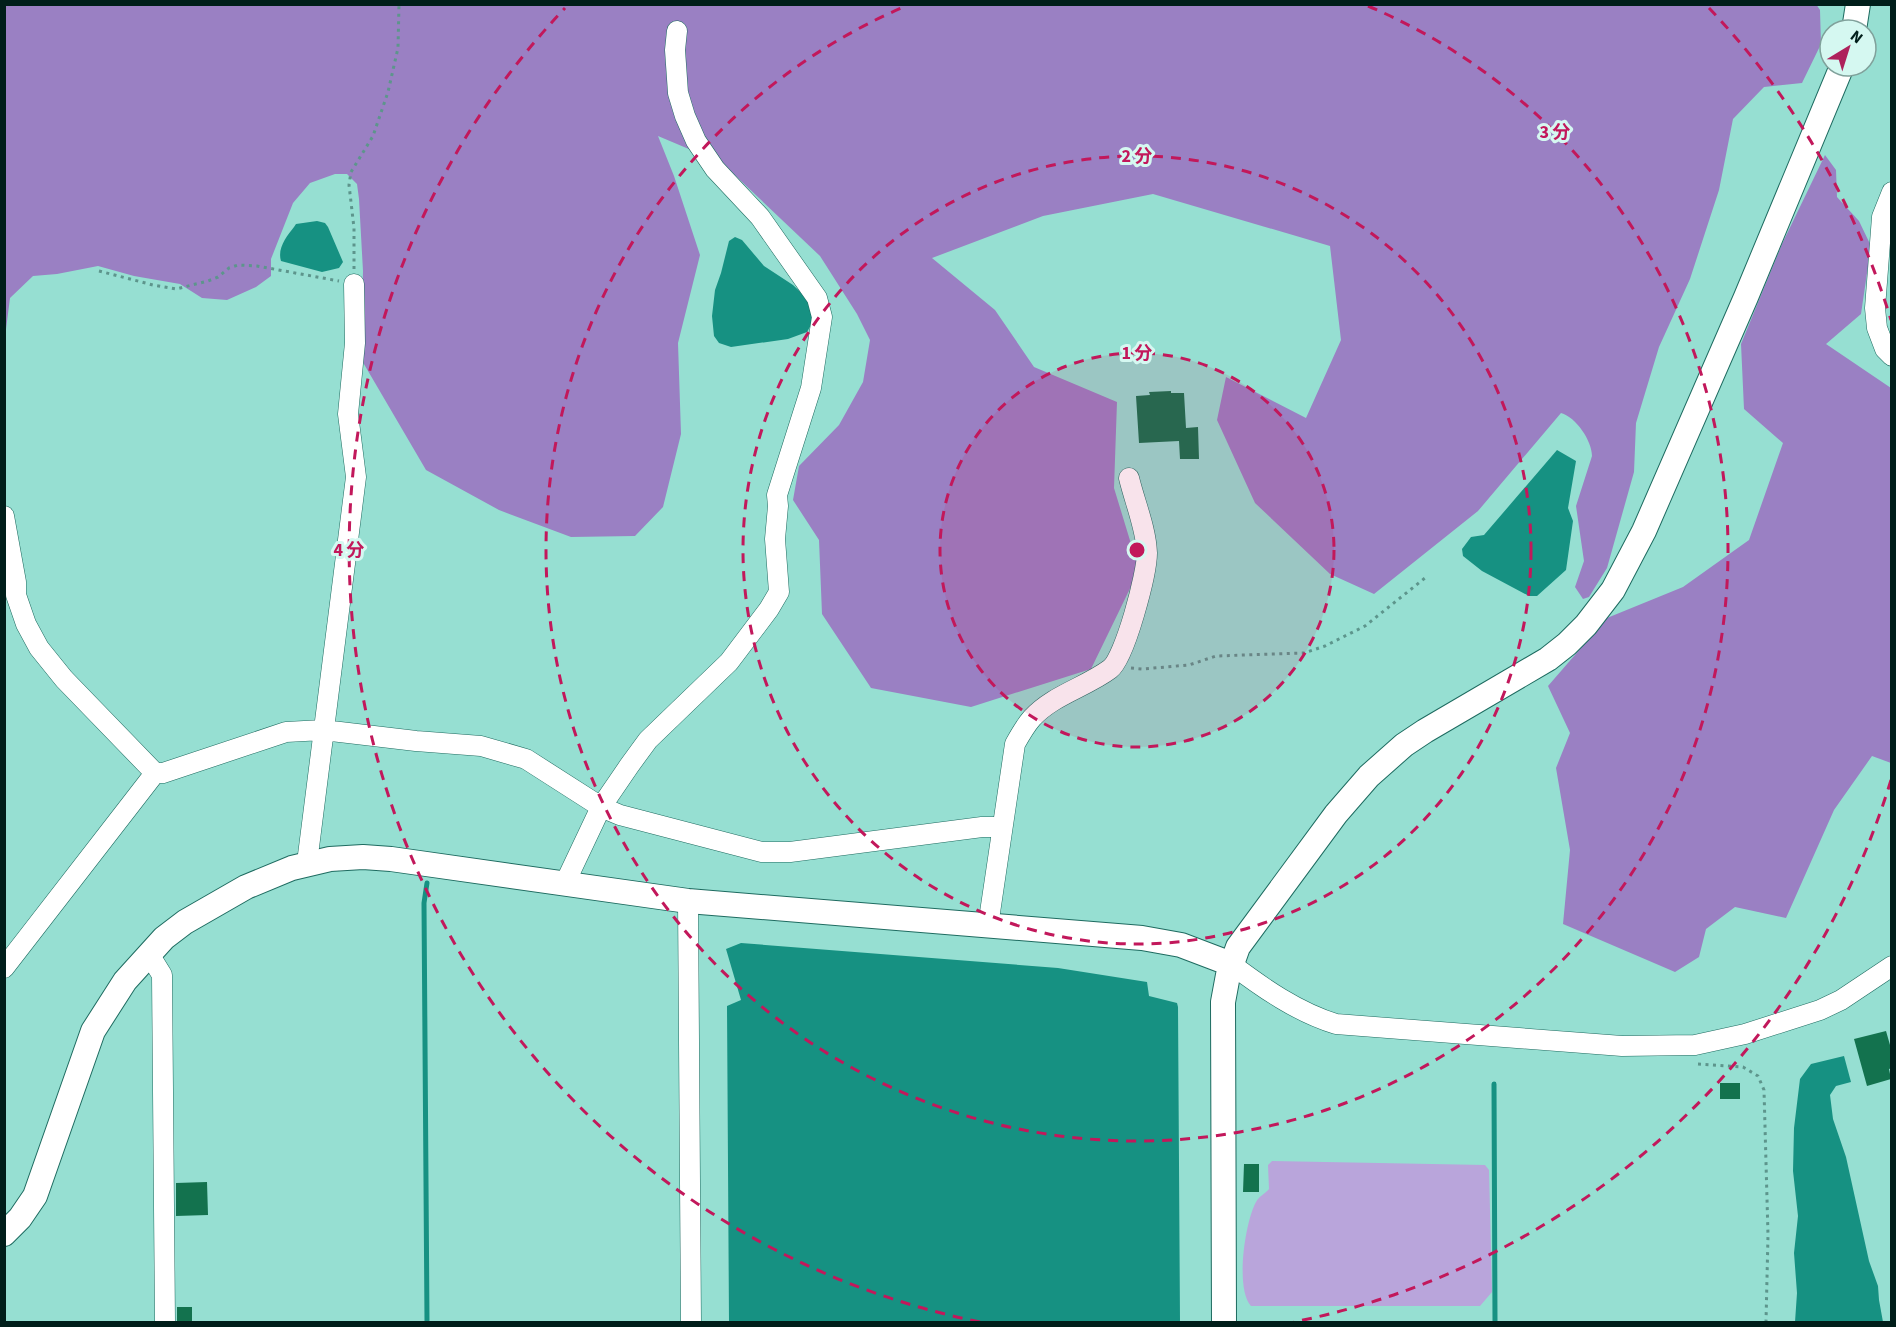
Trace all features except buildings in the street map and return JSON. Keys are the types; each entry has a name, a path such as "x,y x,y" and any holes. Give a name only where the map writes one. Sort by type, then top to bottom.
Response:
{"street":[{"path":"565,883 601,807 648,740 729,662 779,592 775,539 777,495 811,388 822,317 816,298 760,217 715,170 696,141 678,93 675,50 677,32"},
{"path":"1224,1323 1223,1002 1231,964 1238,947 1336,814 1369,776 1395,752 1425,731 1548,659 1586,625 1612,590 1625,570 1644,531 1746,297 1837,78"},
{"path":"1892,192 1882,217 1875,308 1877,328 1885,349 1892,356"},
{"path":"307,863 356,477 348,414 355,343 354,284"},
{"path":"988,927 1015,744 1024,727 1044,707 1112,668 1124,646 1146,568 1147,554 1145,534 1130,478"},
{"path":"4,516 16,582 16,595 26,624 39,648 64,679 155,773 163,773 286,732 323,730 481,746 526,759 601,807 631,818 762,852 790,852 982,826 1002,827"},
{"path":"4,968 155,773"},
{"path":"4,1234 20,1218 35,1196 93,1032 125,981 164,938 185,922 271,875 307,863 363,857 391,859 688,902 1142,938 1181,945 1231,964 1287,1002 1320,1019 1336,1024 1643,1047 1695,1045 1789,1021 1841,1000 1892,966"},
{"path":"688,902 691,1323"},
{"path":"149,954 162,975 165,1323"}],"path":[{"path":"99,270 176,289 218,277 229,268 238,265 257,266 354,284 351,172 373,136 388,92 398,48 399,4"},
{"path":"1112,668 1142,669 1189,665 1216,656 1304,653 1325,646 1365,626 1425,578"},
{"path":"1688,1063 1743,1066 1758,1076 1764,1090 1768,1235 1766,1323"}],"shaded area":[{"path":"1816,4 1820,10 1820,18 1818,18 1818,50 1802,83 1764,87 1733,119 1719,190 1690,279 1659,347 1636,423 1634,472 1607,568 1589,597 1583,599 1575,587 1584,561 1576,506 1592,456 1582,430 1572,419 1561,413 1478,511 1374,594 1330,574 1255,503 1217,420 1226,377 1306,418 1341,340 1330,246 1153,194 1043,216 932,258 995,310 1034,367 1117,402 1114,488 1139,570 1091,669 971,707 871,688 822,614 819,540 793,500 799,466 839,425 863,382 870,340 857,314 820,256 722,163 658,136 700,255 678,343 681,434 663,507 635,536 571,537 499,510 426,470 361,359 363,271 359,199 357,184 347,174 335,174 310,183 293,203 271,259 271,276 256,287 227,300 202,298 180,284 134,276 98,266 33,276 10,298 5,337 5,5"},
{"path":"1825,155 1836,170 1837,197 1859,221 1871,246 1861,314 1826,344 1891,388 1891,763 1872,756 1834,810 1786,918 1735,907 1706,929 1699,957 1675,972 1563,924 1570,850 1556,768 1570,733 1548,686 1607,618 1683,587 1749,540 1783,443 1744,409 1741,344 1782,244"},
{"path":"317,221 325,223 328,227 343,262 339,268 322,272 281,261 280,251 296,224"},
{"path":"735,237 742,240 764,266 793,285 809,300 815,318 807,332 788,339 731,347 719,343 714,336 712,316 715,290 729,241"},
{"path":"1557,450 1576,461 1568,508 1573,521 1566,570 1537,596 1529,596 1482,571 1463,556 1462,549 1471,537 1484,535"},
{"path":"741,943 1058,968 1147,982 1149,996 1177,1003 1180,1322 729,1322 727,1006 741,1000 726,949"},
{"path":"1844,1056 1851,1082 1836,1086 1830,1095 1833,1119 1846,1157 1869,1261 1878,1286 1883,1322 1795,1322 1797,1293 1794,1253 1798,1216 1793,1171 1794,1128 1800,1079 1811,1064"},
{"path":"1272,1161 1485,1165 1489,1170 1492,1292 1480,1306 1251,1306 1243,1285 1245,1239 1256,1202 1269,1189 1268,1165"}],"waterway":[{"path":"427,883 424,903 427,1322"},
{"path":"1494,1084 1495,1322"}]}
